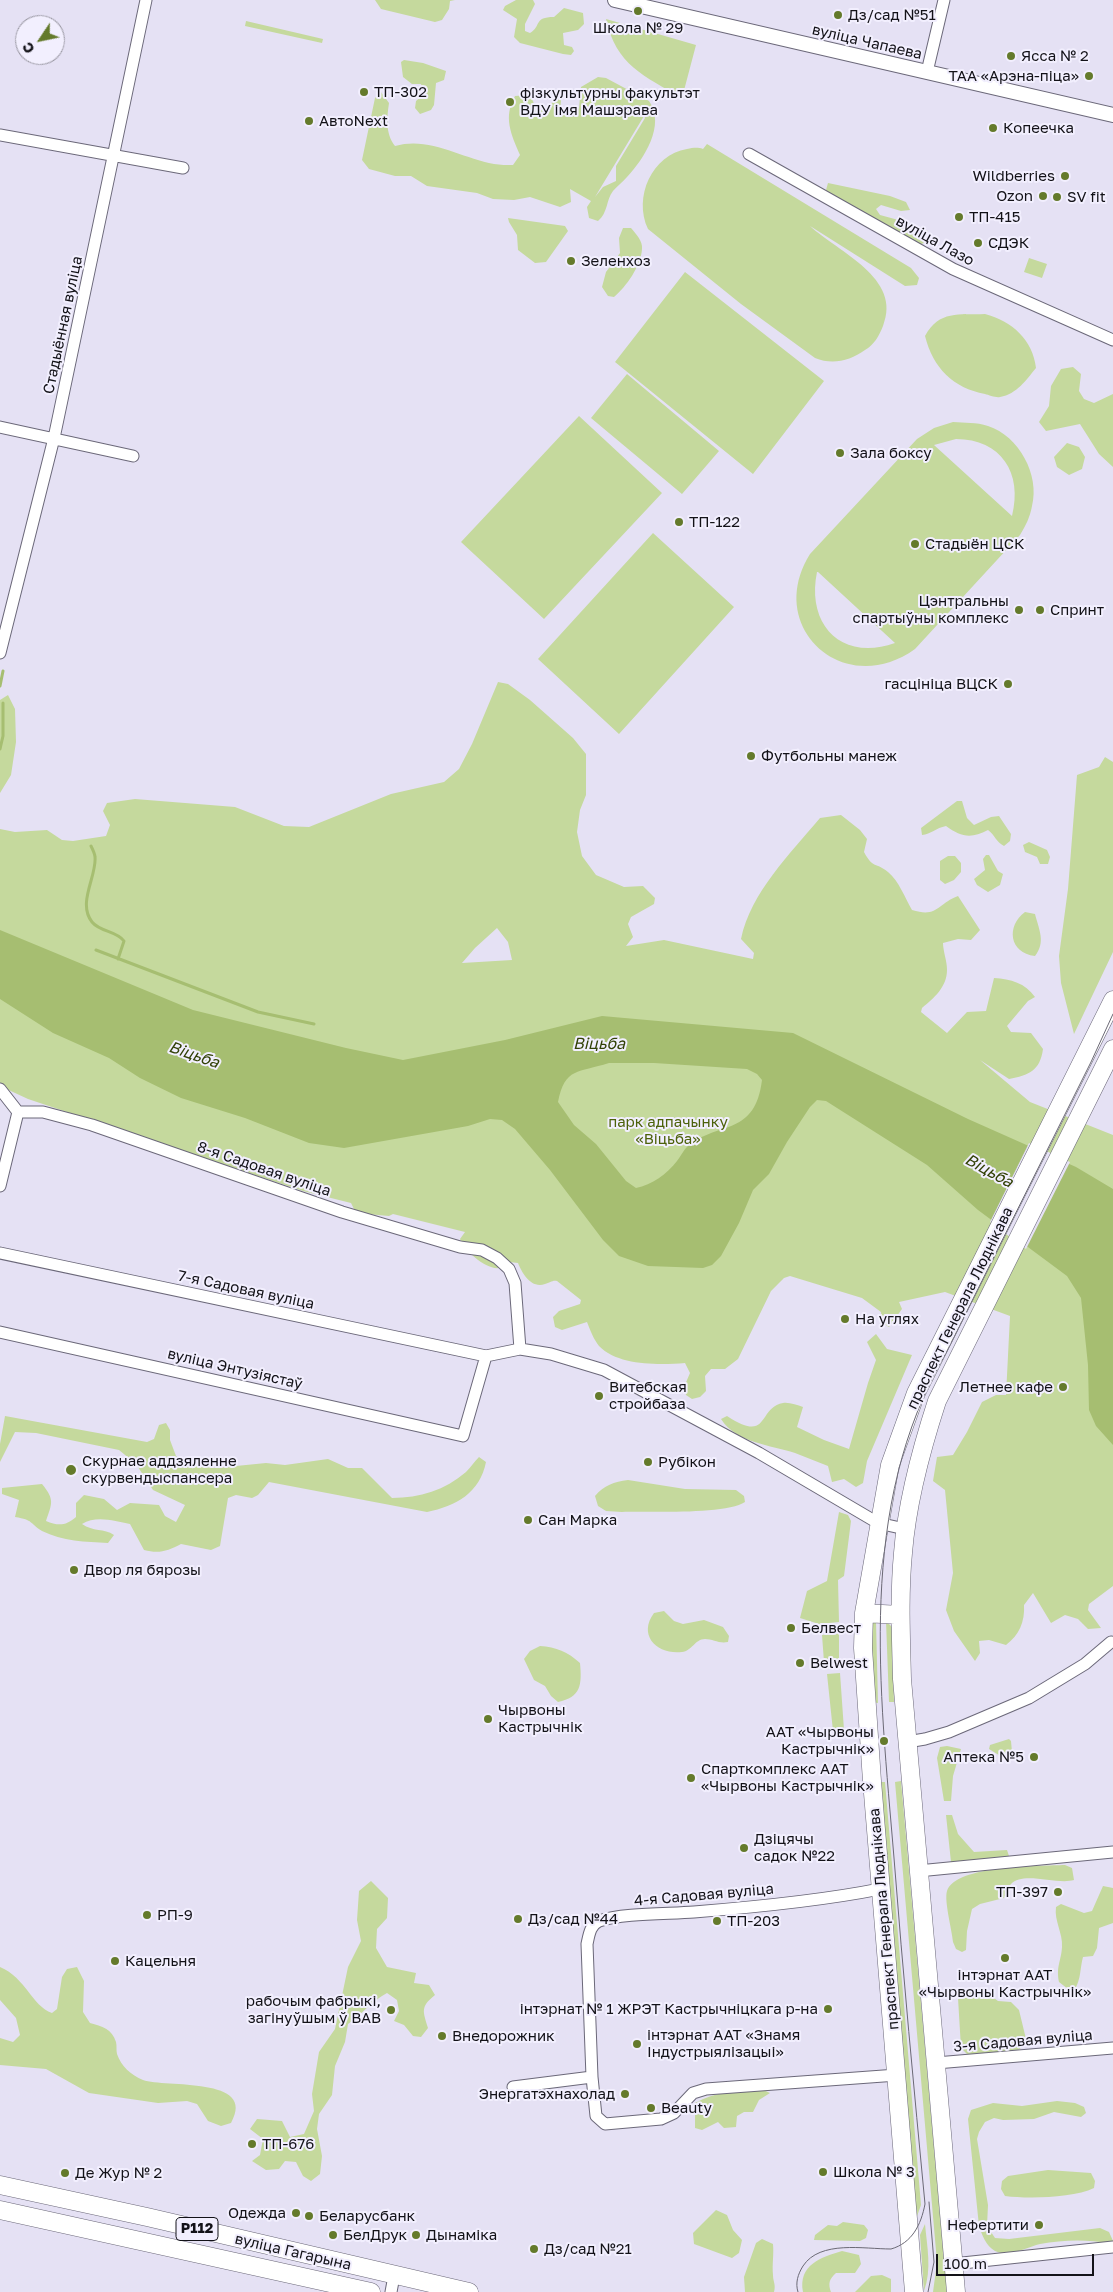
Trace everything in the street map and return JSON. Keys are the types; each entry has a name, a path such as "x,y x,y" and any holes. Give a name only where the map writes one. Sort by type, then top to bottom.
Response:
{"main road":[{"name":"праспект Генерала Люднікава","path":"914,2292 880,1889 865,1682 864,1613 878,1523 890,1465 916,1393 1113,1000"},
{"name":"праспект Генерала Люднікава","path":"956,2292 907,1742 900,1615 905,1530 920,1454 937,1401 1113,1049"},
{"path":"864,1613 900,1615"},
{"name":"вуліца Гагарына","path":"0,2185 147,2217 392,2284 469,2292"},
{"name":"вуліца Гагарына","path":"0,2210 371,2292"},
{"path":"143,2241 147,2217"}],"street":[{"name":"Стадыённая вуліца","path":"0,653 54,438 146,0"},
{"name":"вуліца Чапаева","path":"615,0 1113,115"},
{"path":"927,72 944,0"},
{"path":"0,134 183,168"},
{"name":"вуліца Лазо","path":"749,154 953,269 1113,340"},
{"path":"0,427 133,456"},
{"path":"0,1089 18,1112 0,1186"},
{"name":"8-я Садовая вуліца","path":"18,1112 43,1112 92,1125 342,1212 460,1247 482,1250 496,1258 509,1269 515,1283 520,1349"},
{"name":"7-я Садовая вуліца","path":"0,1253 486,1356"},
{"name":"вуліца Энтузіястаў","path":"0,1332 463,1436 486,1356"},
{"path":"486,1356 520,1349 551,1354 604,1370 750,1448 878,1523 905,1530"},
{"path":"907,1742 949,1732 1029,1698 1085,1664 1112,1642"},
{"path":"918,1871 1113,1852"},
{"name":"4-я Садовая вуліца","path":"592,2076 587,1944 590,1930 596,1922 611,1918 843,1896 880,1889"},
{"name":"3-я Садовая вуліца","path":"936,2063 1113,2048"},
{"path":"513,2087 592,2076 596,2116 605,2124 661,2118 674,2113 693,2094 706,2089 897,2074"},
{"path":"953,2264 1113,2247"}],"green space":[{"path":"375,0 455,0 450,1 449,9 442,20 435,22 381,9"},
{"path":"516,0 533,0 535,4 525,24 525,31 530,33 536,28 540,20 554,17 564,8 583,13 584,24 578,30 563,33 564,45 572,47 574,51 571,55 520,43 514,37 517,19 503,10 505,6"},
{"path":"606,19 696,45 682,98 644,75 624,58 611,35"},
{"path":"246,21 323,39 322,43 245,26"},
{"path":"404,60 423,63 446,71 444,80 436,83 434,105 431,110 420,114 415,108 416,101 424,94 421,84 412,84 403,77 401,62"},
{"path":"598,77 606,78 649,101 654,110 654,131 646,151 634,170 613,191 604,214 598,221 589,218 587,207 591,201 570,189 571,202 560,207 530,197 514,200 493,199 477,193 427,186 411,176 395,176 369,169 362,160 375,98 381,92 389,103 388,130 395,146 420,144 433,146 482,161 513,165 520,155 511,133 509,118 509,111 515,96 528,95 533,101 536,111 546,109 557,97 561,100 560,113 570,115 579,108 581,87","holes":["644,116 645,118 616,166 616,181 603,187 595,197"]},
{"path":"707,144 911,268 919,278 917,285 905,286 810,226 851,256 876,280 884,294 887,309 883,326 871,346 853,357 841,361 815,358 741,304 648,229 644,217 643,204 649,179 655,169 675,153 693,148 703,149"},
{"path":"828,183 890,196 906,202 910,210 901,211 881,205 876,209 880,215 913,224 928,231 927,241 918,246 828,195 826,190"},
{"path":"508,218 565,226 568,231 546,262 535,263 518,250 517,235"},
{"path":"623,228 631,228 639,238 642,246 641,256 636,269 623,288 614,297 608,296 602,287 606,272 620,253 619,238"},
{"path":"1029,258 1047,264 1042,278 1024,272"},
{"path":"685,272 824,381 753,474 615,362"},
{"path":"985,314 1004,321 1020,333 1031,349 1036,368 1016,390 1000,397 963,387 946,375 933,358 925,336 943,318 958,315"},
{"path":"1073,367 1081,374 1079,391 1084,399 1094,403 1113,394 1113,467 1099,454 1080,424 1046,431 1039,422 1049,406 1051,386 1061,369"},
{"path":"627,374 719,451 682,494 591,418"},
{"path":"579,416 662,493 544,619 461,542"},
{"name":"Стадыён ЦСК","path":"953,422 979,424 999,431 1009,438 1025,458 1033,482 1034,494 1028,521 1020,535 915,649 888,663 862,666 838,661 819,648 804,630 797,607 798,581 810,554 917,439 934,428","holes":["956,439 985,445 1005,461 1011,473 1014,486 1015,500 1012,516 934,445","818,572 895,643 876,648 859,647 844,643 832,634 823,623 817,608 815,591"]},
{"path":"1067,443 1079,447 1085,457 1082,469 1069,475 1057,467 1054,457"},
{"path":"653,533 734,607 619,734 538,659"},
{"name":"парк адпачынку «Віцьба»","path":"498,682 508,684 530,700 573,738 586,754 586,795 580,810 577,832 582,856 596,875 624,887 643,886 655,898 654,904 631,917 628,924 633,937 626,946 664,940 753,959 754,953 741,939 753,905 762,890 784,860 820,818 841,815 860,830 867,839 864,852 867,857 872,863 884,869 892,876 912,910 921,912 932,911 958,896 980,930 971,940 958,939 943,943 947,970 945,982 935,996 922,1008 921,1012 947,1033 967,1012 986,1011 994,978 1006,979 1022,985 1035,997 1028,1001 1007,1026 1011,1032 1031,1033 1043,1049 1036,1067 1028,1074 1009,1079 980,1060 1030,1102 1113,1135 1113,1586 1089,1604 1088,1610 1101,1628 1088,1629 1078,1619 1065,1615 1051,1623 1033,1593 1024,1605 1022,1622 1014,1637 1006,1645 989,1640 979,1641 980,1653 975,1661 954,1631 946,1610 953,1573 945,1490 933,1481 937,1457 953,1455 982,1402 996,1395 1006,1395 1010,1316 945,1292 899,1302 902,1309 889,1327 882,1323 881,1312 862,1298 790,1276 784,1278 771,1291 738,1359 725,1369 711,1369 705,1376 706,1391 700,1397 692,1399 686,1395 684,1387 690,1373 685,1363 640,1363 628,1361 607,1353 599,1346 587,1322 562,1330 555,1327 553,1317 559,1311 580,1304 581,1300 557,1281 540,1285 531,1282 518,1263 509,1262 499,1268 494,1268 482,1263 462,1243 460,1239 465,1232 393,1214 389,1216 356,1213 351,1203 303,1191 28,1099 0,1086 0,829 15,832 47,830 62,840 73,841 106,836 110,825 103,811 107,803 135,799 235,807 284,826 309,827 391,794 444,782 459,769 472,744","holes":["497,928 508,942 512,960 462,963"]},
{"path":"8,695 15,709 16,742 11,775 0,793 0,700"},
{"path":"1105,757 1113,762 1113,952 1074,1034 1061,983 1059,956 1068,889 1077,775 1099,767"},
{"path":"957,801 962,801 967,818 974,825 991,817 999,816 1011,834 1010,841 1004,846 988,830 976,835 966,836 956,833 946,826 922,835 921,828"},
{"path":"1029,842 1047,850 1050,857 1048,864 1040,864 1037,857 1025,852 1023,845"},
{"path":"986,855 989,855 998,871 1003,874 1000,885 988,892 977,885 974,879 985,870 983,859"},
{"path":"948,856 955,856 961,863 961,872 954,880 945,884 940,880 940,861"},
{"path":"1025,912 1035,914 1040,931 1040,946 1035,956 1020,950 1013,938 1015,924"},
{"path":"876,1334 887,1349 912,1355 867,1461 863,1483 856,1487 844,1479 832,1482 828,1466 795,1453 745,1438 728,1427 721,1419 727,1416 741,1424 757,1426 775,1406 783,1403 793,1404 803,1407 797,1427 849,1449 876,1360 867,1342"},
{"path":"5,1416 147,1442 154,1439 159,1425 166,1423 170,1430 170,1440 176,1456 194,1466 216,1468 266,1463 285,1465 328,1459 348,1468 362,1468 392,1498 432,1492 450,1484 466,1472 479,1457 486,1462 478,1482 465,1496 448,1506 427,1512 269,1482 258,1495 252,1498 236,1495 228,1498 220,1546 211,1550 181,1544 168,1550 154,1552 144,1550 130,1524 99,1519 87,1521 82,1524 114,1535 108,1543 91,1542 66,1539 50,1534 28,1521 15,1517 19,1500 2,1494 2,1488 42,1484 51,1498 50,1510 46,1521 54,1524 65,1524 76,1517 76,1503 84,1495 104,1499 117,1510 130,1503 159,1505 165,1516 176,1522 185,1505 153,1490 136,1464 119,1450 36,1433 15,1432 0,1462 0,1444"},
{"path":"628,1480 685,1489 736,1490 744,1496 745,1502 721,1509 686,1512 606,1511 598,1506 595,1496 602,1489 614,1483"},
{"path":"839,1512 848,1515 851,1521 844,1576 838,1580 839,1622 819,1624 800,1618 807,1591 827,1581"},
{"path":"664,1611 674,1621 683,1624 704,1620 723,1627 729,1636 728,1642 702,1640 682,1652 673,1652 658,1647 649,1636 649,1621 654,1613"},
{"path":"876,1621 878,1703 872,1702 872,1624"},
{"path":"886,1621 892,1627 894,1702 889,1702"},
{"path":"839,1633 839,1661 824,1662 822,1635"},
{"path":"540,1646 562,1651 580,1663 580,1684 576,1693 566,1700 558,1702 551,1696 545,1686 534,1680 524,1659 530,1651"},
{"path":"840,1673 844,1730 833,1731 827,1674"},
{"path":"1009,1739 1012,1752 1010,1756 1002,1757 989,1749 990,1745"},
{"path":"947,1746 961,1749 953,1776 951,1801 944,1801 937,1758 940,1747"},
{"path":"901,1781 947,2292 933,2292 937,2262 895,1782"},
{"path":"880,1782 885,1782 921,2205 916,2219"},
{"path":"946,1815 952,1815 958,1834 974,1852 1007,1850 1009,1856 1004,1859 958,1866 951,1862"},
{"path":"1065,1865 1072,1868 1074,1880 1059,1881 1032,1878 1016,1880 1010,1885 1004,1898 980,1904 972,1909 967,1931 966,1950 962,1952 956,1949 953,1942 946,1896 953,1882 965,1876 1000,1869"},
{"path":"371,1881 388,1898 387,1918 377,1929 376,1948 387,1967 416,1973 414,1983 429,1985 435,1995 427,2003 424,2010 428,2028 421,2037 413,2036 404,2025 394,2021 399,2011 397,2000 387,1993 348,2024 345,2042 335,2066 332,2095 319,2114 317,2129 322,2156 320,2174 311,2181 303,2176 296,2162 285,2161 279,2169 266,2170 252,2161 260,2155 263,2139 250,2129 257,2119 282,2121 290,2137 304,2134 314,2111 312,2094 319,2052 335,2029 348,1967 361,1941 357,1920 359,1891"},
{"path":"1103,1886 1113,1888 1113,1923 1099,1928 1097,1948 1093,1956 1083,1957 1077,1985 1075,1989 1068,1989 1059,1982 1058,1972 1062,1942 1056,1917 1056,1907 1061,1904 1084,1913 1092,1911"},
{"path":"0,1967 16,1978 39,2004 52,2013 57,2009 62,1977 67,1969 77,1967 84,1981 83,2012 90,2023 102,2027 112,2034 116,2042 119,2058 127,2070 143,2080 205,2087 221,2091 232,2098 236,2108 231,2123 221,2126 208,2121 197,2104 187,2101 158,2103 89,2093 46,2069 0,2065 0,2038 13,2042 20,2035 16,2018 0,2000"},
{"path":"973,1989 982,1989 998,2001 1011,2002 1019,2010 1026,2039 1022,2047 1016,2052 969,2056 961,2048 958,1998"},
{"path":"759,2088 770,2093 759,2100 753,2112 744,2112 737,2116 736,2127 724,2128 718,2122 702,2130 695,2128 695,2103 719,2094"},
{"path":"1057,2101 1075,2103 1084,2107 1086,2113 1081,2117 1054,2112 1034,2119 1003,2120 994,2118 985,2122 979,2132 977,2139 988,2205 987,2226 995,2238 1009,2239 1100,2228 1109,2232 1113,2241 1110,2244 1084,2241 1058,2242 1040,2244 1012,2253 1000,2253 992,2249 987,2243 979,2226 968,2119 971,2110 993,2103 1022,2106"},
{"path":"1048,2170 1091,2173 1095,2181 1094,2188 1063,2196 1038,2197 1005,2196 1001,2189 1002,2181 1008,2176"},
{"path":"716,2210 727,2215 733,2230 742,2240 739,2253 732,2258 694,2244 693,2233"},
{"path":"843,2222 864,2225 868,2230 866,2238 860,2241 814,2240 815,2235 828,2225 837,2226"},
{"path":"925,2224 928,2274 924,2291 920,2235"},
{"path":"762,2239 773,2244 774,2292 745,2292 744,2277 756,2243"},
{"path":"842,2251 859,2255 861,2264 855,2273 836,2273 830,2282 831,2292 803,2292 802,2283 808,2269 819,2259"},
{"path":"882,2275 891,2279 891,2292 855,2292 871,2276"}],"water":[{"name":"Віцьба","path":"0,930 193,1010 346,1048 403,1060 505,1040 602,1016 793,1033 968,1119 1076,1167 1113,1189 1113,1445 1096,1426 1089,1410 1088,1365 1081,1298 1067,1276 978,1210 927,1165 826,1101 817,1100 810,1107 769,1174 753,1190 739,1223 721,1256 712,1265 703,1268 648,1266 619,1256 603,1240 550,1170 515,1129 502,1120 490,1119 468,1126 344,1148 309,1143 245,1118 181,1098 140,1078 109,1058 53,1033 0,999","holes":["609,1063 654,1063 747,1069 757,1074 762,1080 758,1098 752,1110 744,1119 689,1145 673,1166 664,1174 653,1182 636,1188 626,1181 596,1144 574,1125 558,1102 565,1083 574,1073"]}],"pier":[{"path":"1029,1143 1070,1162 1026,1249 990,1222"}],"waterway":[{"path":"0,686 3,671"},
{"path":"0,749 3,736 3,703"},
{"path":"91,846 95,855 95,864 87,898 88,915 99,928 117,935 124,941 118,959"},
{"path":"96,950 258,1012 314,1024"}],"tram line":[{"path":"798,2292 798,2275 811,2258 820,2252 831,2249 891,2249 898,2246 910,2238 918,2226 925,2204 884,1729 881,1600 886,1536 898,1473 917,1412 1113,1014"},
{"path":"928,2292 934,2262 929,2202"}],"place":[{"name":"Школа № 29","path":"638,11"},
{"name":"Дз/сад №51","path":"838,15"},
{"name":"Ясса № 2","path":"1011,56"},
{"name":"ТАА «Арэна-піца»","path":"1089,76"},
{"name":"ТП-302","path":"364,92"},
{"name":"фізкультурны факультэт ВДУ імя Машэрава","path":"510,102"},
{"name":"АвтоNext","path":"309,121"},
{"name":"Копеечка","path":"993,128"},
{"name":"Wildberries","path":"1065,176"},
{"name":"Ozon","path":"1043,196"},
{"name":"SV fit","path":"1057,197"},
{"name":"ТП-415","path":"959,217"},
{"name":"СДЭК","path":"978,243"},
{"name":"Зеленхоз","path":"571,261"},
{"name":"Зала боксу","path":"840,453"},
{"name":"ТП-122","path":"679,522"},
{"name":"Стадыён ЦСК","path":"915,544"},
{"name":"Цэнтральны спартыўны комплекс","path":"1019,610"},
{"name":"Спринт","path":"1040,610"},
{"name":"гасцініца ВЦСК","path":"1008,684"},
{"name":"Футбольны манеж","path":"751,756"},
{"name":"На углях","path":"845,1319"},
{"name":"Летнее кафе","path":"1063,1387"},
{"name":"Витебская стройбаза","path":"599,1396"},
{"name":"Рубікон","path":"648,1462"},
{"name":"Скурнае аддзяленне скурвендыспансера","path":"71,1470"},
{"name":"Сан Марка","path":"528,1520"},
{"name":"Двор ля бярозы","path":"74,1570"},
{"name":"Белвест","path":"791,1628"},
{"name":"Belwest","path":"800,1663"},
{"name":"Чырвоны Кастрычнік","path":"488,1719"},
{"name":"ААТ «Чырвоны Кастрычнік»","path":"884,1741"},
{"name":"Аптека №5","path":"1034,1757"},
{"name":"Спарткомплекс ААТ «Чырвоны Кастрычнік»","path":"691,1778"},
{"name":"Дзіцячы садок №22","path":"744,1848"},
{"name":"ТП-397","path":"1058,1892"},
{"name":"РП-9","path":"147,1915"},
{"name":"Дз/сад №44","path":"518,1919"},
{"name":"ТП-203","path":"717,1921"},
{"name":"інтэрнат ААТ «Чырвоны Кастрычнік»","path":"1005,1958"},
{"name":"Кацельня","path":"115,1961"},
{"name":"інтэрнат № 1 ЖРЭТ Кастрычніцкага р-на","path":"828,2009"},
{"name":"рабочым фабрыкі, загінуўшым ў ВАВ","path":"391,2010"},
{"name":"Внедорожник","path":"442,2036"},
{"name":"інтэрнат ААТ «Знамя Індустрыялізацыі»","path":"637,2044"},
{"name":"Энергатэхнахолад","path":"625,2094"},
{"name":"Beauty","path":"651,2108"},
{"name":"ТП-676","path":"252,2144"},
{"name":"Школа № 3","path":"823,2172"},
{"name":"Де Жур № 2","path":"65,2173"},
{"name":"Одежда","path":"296,2213"},
{"name":"Беларусбанк","path":"309,2216"},
{"name":"Нефертити","path":"1039,2225"},
{"name":"БелДрук","path":"333,2235"},
{"name":"Дынаміка","path":"416,2235"},
{"name":"Дз/сад №21","path":"534,2249"}]}
